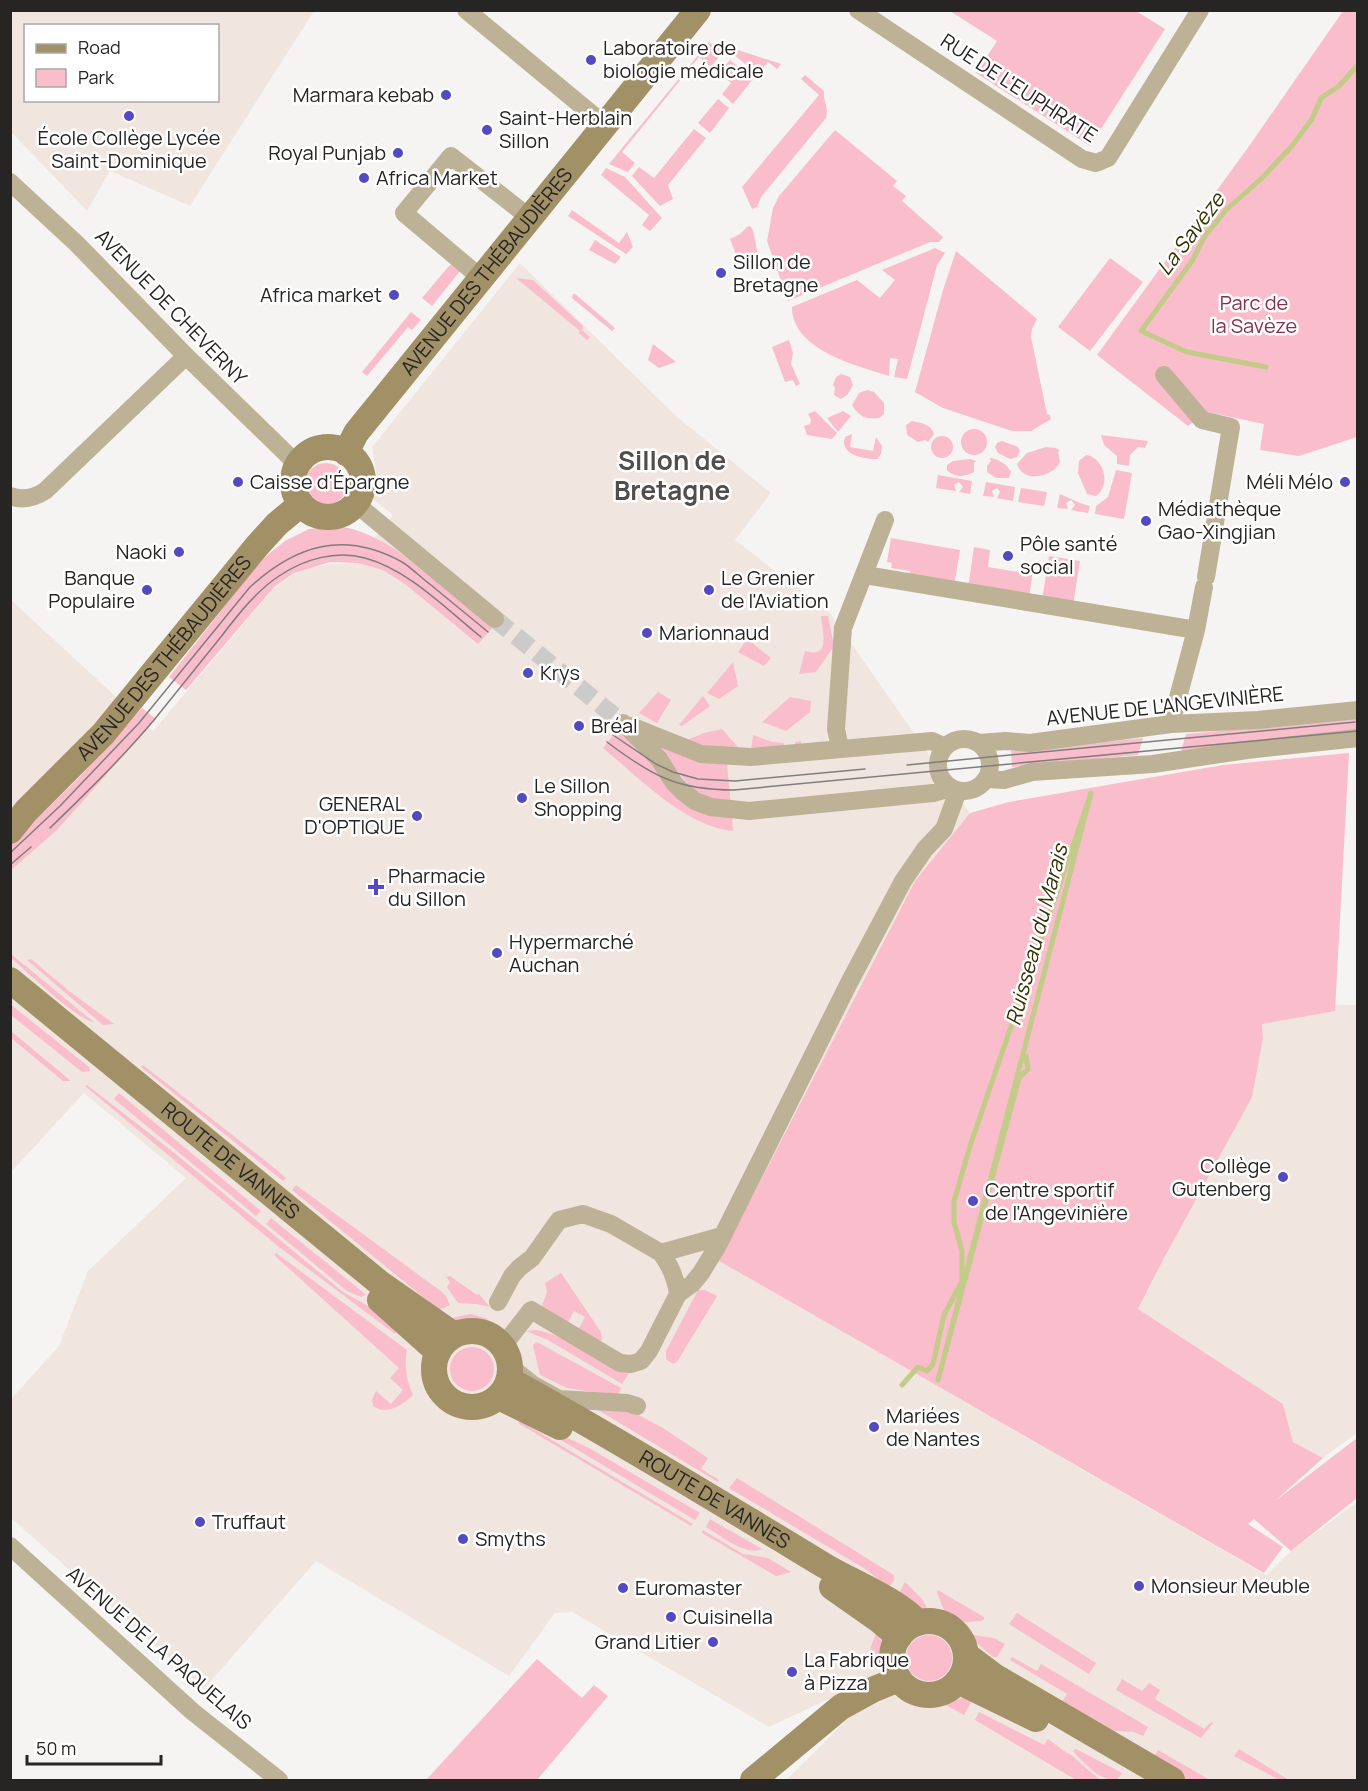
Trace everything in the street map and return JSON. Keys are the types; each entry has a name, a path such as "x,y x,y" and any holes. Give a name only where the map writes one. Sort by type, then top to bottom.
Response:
{"main road":[{"name":"AVENUE DES THÉBAUDIÈRES","path":"346,453 356,433 698,10"},
{"path":"331,448 346,453 356,463 362,479 361,493 355,504 345,512 332,517 312,513 301,504 295,494 293,482 298,465 308,453 315,450 331,448"},
{"name":"AVENUE DES THÉBAUDIÈRES","path":"16,820 103,734 257,546 277,524 301,504"},
{"name":"ROUTE DE VANNES","path":"10,980 381,1284 446,1343"},
{"name":"ROUTE DE VANNES","path":"10,998 372,1293 446,1343"},
{"path":"466,1331 490,1335 506,1373 488,1405 472,1408 458,1405 441,1391 435,1376 435,1360 446,1343 466,1331"},
{"name":"ROUTE DE VANNES","path":"506,1373 580,1436 783,1556 879,1620 908,1630"},
{"path":"934,1622 949,1627 960,1638 966,1655 963,1671 958,1681 944,1692 932,1695 911,1690 899,1679 892,1662 893,1651 908,1630 934,1622"},
{"path":"966,1655 994,1676 1172,1780"},
{"path":"753,1780 841,1707 872,1690 899,1679"},
{"path":"958,1681 1057,1730 1143,1780"}],"street":[{"name":"RUE DE L'EUPHRATE","path":"858,10 1082,159 1096,163 1108,158 1200,10"},
{"path":"477,14 605,125"},
{"path":"481,278 404,213 451,156 530,218"},
{"name":"AVENUE DE CHEVERNY","path":"10,182 77,244 186,356 281,451 298,465"},
{"path":"10,496 19,499 32,498 45,491 186,356"},
{"path":"1164,375 1202,420 1231,427 1196,630 1171,724"},
{"path":"355,504 495,619"},
{"path":"840,748 836,729 843,628 885,520"},
{"path":"865,575 1196,630"},
{"name":"AVENUE DE L'ANGEVINIÈRE","path":"978,743 1006,741 1030,743 1171,724 1258,720 1358,710"},
{"path":"945,747 932,741 728,757 701,754 623,723 659,759 674,783 682,791 695,801 711,807 749,811 954,790 975,790 987,779 991,766 990,756 978,743 971,740 960,740 945,747 938,762 938,771 943,782 954,790"},
{"path":"987,779 1004,780 1032,772 1153,764 1247,750 1358,738"},
{"path":"637,1406 627,1403 560,1399 506,1373 531,1310 620,1363 631,1364 641,1361 649,1351 678,1294 692,1284 701,1273 722,1236 903,881 925,849 944,829 948,821 954,790"},
{"path":"498,1302 512,1276 532,1258 559,1220 583,1214 611,1224 661,1253 676,1282 678,1294"},
{"path":"661,1253 722,1236"},
{"name":"AVENUE DE LA PAQUELAIS","path":"10,1546 193,1712 279,1780"}],"shaded area":[{"name":"École Collège Lycée Saint-Dominique","path":"11,10 314,10 190,206 110,171 87,211 11,132"},
{"path":"520,263 676,416 771,493 735,540 830,613 970,813 915,881 719,1261 1266,1575 1291,1551 1357,1502 1357,1780 786,1780 857,1710 850,1689 769,1727 572,1612 555,1613 509,1676 316,1561 204,1689 11,1518 11,1399 59,1346 88,1271 186,1178 84,1093 11,1172 10,599 153,731 274,588 294,574 308,568 330,564 353,564 393,515 372,498 376,472 372,447"},
{"name":"Collège Gutenberg","path":"1335,1005 1357,1005 1357,1433 1323,1458 1293,1442 1283,1404 1138,1310 1164,1258 1263,1038 1262,1023 1335,1011"}],"green space":[{"path":"950,11 1136,11 1165,29 1090,146 976,73 997,41"},
{"name":"Parc de la Savèze","path":"1343,11 1357,11 1357,437 1299,456 1260,450 1264,424 1207,412 1188,426 1097,355 1247,149"},
{"path":"709,42 715,47 718,43 722,46 722,53 711,67 699,57 622,152 635,163 628,172 609,164"},
{"path":"738,50 781,64 777,69 768,62 758,74 734,55"},
{"path":"730,60 753,79 733,104 722,94 731,83 719,73"},
{"path":"805,75 824,91 826,118 761,197 757,207 752,209 742,187 819,95 801,79"},
{"path":"718,99 729,108 710,133 698,123"},
{"path":"694,129 706,138 668,185 673,199 660,206 632,176 639,167 654,178"},
{"path":"835,130 897,181 893,186 906,196 902,201 943,237 939,242 930,242 788,301 767,241 773,208 779,196"},
{"path":"606,168 625,177 662,218 650,231 642,225 649,215 601,175"},
{"path":"572,210 619,243 627,232 633,247 626,254 568,216"},
{"path":"750,226 753,230 758,255 739,262 730,239"},
{"path":"595,240 621,257 615,264 589,250"},
{"path":"935,248 945,253 937,265 907,379 894,377 898,359 890,358 889,376 827,353 802,334 795,322 792,307 857,280 880,298 895,280 882,270"},
{"path":"956,251 1037,319 1031,337 1047,414 1051,419 1031,431 1012,431 943,408 915,392"},
{"path":"1110,258 1143,282 1090,351 1058,327"},
{"path":"452,264 460,271 432,306 422,298"},
{"path":"516,278 533,280 583,326 582,330 590,337 587,340 579,333 580,331"},
{"path":"573,294 615,328 612,331 572,298"},
{"path":"411,312 421,320 412,330 408,327 367,376 362,372"},
{"path":"789,340 793,353 791,364 800,384 796,386 793,380 785,382 772,347"},
{"path":"653,344 676,362 659,368 648,360"},
{"path":"841,374 850,377 853,385 848,394 841,399 834,395 833,385 836,377"},
{"path":"867,390 874,392 884,403 884,414 879,418 863,416 852,405 859,393"},
{"path":"815,411 837,433 832,439 807,435 804,426 810,424 808,414"},
{"path":"843,411 851,416 838,432 827,418"},
{"path":"912,421 931,428 934,434 928,442 925,440 918,442 907,435 906,425"},
{"path":"974,429 983,433 987,442 983,451 974,455 965,451 961,442 965,433"},
{"path":"852,434 850,447 873,451 876,437 882,446 881,454 877,459 860,457 849,452 844,443 845,437"},
{"path":"1101,435 1148,441 1145,448 1138,447 1130,455 1129,466 1117,464 1117,456 1104,445"},
{"path":"942,436 950,439 953,447 950,455 942,458 934,455 931,447 934,439"},
{"path":"1002,441 1018,447 1020,451 1017,457 1010,459 998,453 995,447"},
{"path":"1046,447 1060,451 1058,452 1060,462 1056,467 1038,476 1025,474 1020,470 1017,464 1027,453"},
{"path":"1086,455 1098,461 1104,472 1101,491 1096,496 1087,494 1078,473 1079,461"},
{"path":"990,458 1007,467 1011,472 1009,478 996,478 987,472"},
{"path":"970,459 976,461 974,472 971,474 956,475 947,470 947,465 953,461"},
{"path":"326,463 341,469 347,484 341,499 326,505 311,499 305,484 311,469"},
{"path":"1116,470 1132,473 1124,519 1095,514 1096,506 1108,497"},
{"path":"938,475 972,481 970,494 959,492 963,487 959,482 954,485 956,491 936,488"},
{"path":"986,482 1015,487 1013,501 997,498 1000,492 997,488 992,491 994,497 983,496"},
{"path":"1021,488 1047,492 1044,506 1018,502"},
{"path":"1060,494 1090,506 1088,513 1071,510 1075,505 1071,500 1066,503 1068,509 1057,508"},
{"path":"338,526 368,534 395,549 493,627 478,644 405,584 383,570 358,563 330,562 294,573 274,587 186,690 169,677 266,556 285,541 309,529"},
{"path":"891,538 960,550 954,586 909,578 910,571 891,568 892,563 887,562"},
{"path":"974,547 990,550 988,567 1024,573 1026,562 1034,564 1029,598 968,588"},
{"path":"1049,556 1080,561 1073,605 1042,600"},
{"path":"821,616 828,616 834,646 816,672 799,674 805,651 813,653 822,648 824,642"},
{"path":"747,639 771,658 764,666 738,652"},
{"path":"733,662 738,686 719,699 707,693"},
{"path":"658,692 671,700 657,723 639,713"},
{"path":"703,696 710,706 682,726 679,725"},
{"path":"790,697 811,701 810,712 786,731 762,722"},
{"path":"142,708 156,719 57,830 11,870 10,844 76,781"},
{"path":"1357,718 1357,736 1181,751 1186,734"},
{"path":"618,729 650,756 667,783 732,816 733,831 715,827 680,811 603,748"},
{"path":"722,729 742,752 751,750 753,735 772,742 784,743 784,748 795,748 795,742 801,741 802,749 740,753 685,741"},
{"path":"1143,738 1138,755 1012,767 1011,751"},
{"path":"653,741 727,764 731,805 716,801 692,789"},
{"name":"Centre sportif de l'Angevinière","path":"1349,753 1335,1011 1262,1024 1263,1038 1252,1097 1138,1309 1283,1404 1293,1442 1323,1458 1275,1501 1357,1438 1357,1498 1291,1551 1254,1519 1248,1524 1283,1547 1264,1573 719,1261 915,881 970,813 1009,802 1223,765"},
{"path":"10,954 95,1023 64,1004 11,958"},
{"path":"31,959 114,1024 103,1025 27,960"},
{"path":"10,1004 89,1067 90,1071 82,1072 11,1015"},
{"path":"10,1031 71,1081 63,1081 11,1038"},
{"path":"143,1065 286,1178 283,1181 141,1067"},
{"path":"87,1085 172,1151 343,1292 372,1308 397,1331 395,1334 279,1247 85,1086"},
{"path":"119,1093 261,1211 256,1216 114,1099"},
{"path":"296,1185 442,1292 450,1305 439,1310 292,1190"},
{"path":"271,1218 365,1295 361,1297 347,1291 266,1224"},
{"path":"276,1253 407,1350 406,1372 413,1395 399,1406 389,1410 373,1406 372,1400 376,1391 391,1404 403,1390 390,1378 399,1368 274,1255"},
{"path":"561,1273 601,1332 602,1340 597,1342 579,1328 585,1317 574,1311 568,1322 542,1306 547,1292 545,1283"},
{"path":"450,1276 477,1295 479,1294 490,1307 458,1303 447,1287 450,1282 446,1277"},
{"path":"698,1290 705,1290 717,1296 677,1362 673,1364 666,1359 666,1351"},
{"path":"471,1314 488,1319 470,1324 452,1318"},
{"path":"536,1330 560,1338 605,1364 629,1373 622,1384 548,1340 526,1331"},
{"path":"537,1342 621,1388 618,1396 567,1388 540,1375 533,1345"},
{"path":"472,1347 488,1353 494,1369 488,1385 472,1391 456,1385 450,1369 456,1353"},
{"path":"598,1410 631,1411 663,1428 708,1458 701,1469 719,1480 718,1482"},
{"path":"520,1421 693,1524 691,1526 518,1423"},
{"path":"540,1425 589,1448 700,1513 695,1520 539,1427"},
{"path":"737,1478 894,1575 894,1580 888,1588 867,1570 729,1488"},
{"path":"710,1519 762,1549 748,1550 733,1544 706,1527"},
{"path":"703,1530 743,1554 768,1558 791,1572 776,1576 702,1533"},
{"path":"905,1582 922,1599 928,1610 898,1595"},
{"path":"938,1590 984,1617 984,1620 962,1622 951,1618 942,1605"},
{"path":"1017,1613 1096,1663 1089,1674 1009,1624"},
{"path":"876,1634 883,1648 878,1662 870,1669 871,1646"},
{"path":"929,1635 945,1642 952,1658 945,1674 929,1681 913,1674 906,1658 913,1642"},
{"path":"973,1635 994,1638 1005,1644 997,1657 993,1657 970,1637"},
{"path":"1012,1657 1037,1671 1041,1664 1148,1727 1143,1736 1134,1732 1099,1730 1062,1702 1067,1694 1010,1660"},
{"path":"537,1659 582,1698 594,1685 608,1696 537,1780 426,1780"},
{"path":"1122,1679 1142,1691 1149,1683 1160,1690 1155,1699 1204,1729 1211,1722 1213,1723 1201,1738 1116,1690"},
{"path":"962,1698 973,1699 964,1715 942,1703"},
{"path":"979,1712 1044,1745 1048,1739 1070,1754 1100,1780 1076,1780 975,1720"},
{"path":"1076,1749 1122,1773 1117,1780 1098,1775 1073,1751"},
{"path":"1239,1749 1289,1780 1279,1780 1234,1756"},
{"path":"1158,1750 1210,1780 1183,1780 1151,1762"}],"waterway":[{"name":"La Savèze","path":"1266,367 1187,352 1141,331 1192,261 1205,236 1226,210 1262,178 1292,146 1312,119 1321,98 1339,86 1358,65"},
{"name":"Ruisseau du Marais","path":"902,1385 918,1367 927,1371 933,1364 944,1315 962,1281 962,1251 954,1222 954,1201 970,1146 1091,793 938,1380 1019,1078 1028,1069 1026,1056"}],"tunnel":[{"path":"495,619 623,723"}],"tram line":[{"path":"10,853 60,806 139,723 250,587 285,561 303,552 341,545 360,546 381,552 406,564 488,632"},
{"path":"50,828 142,734 254,597 270,582 299,565 320,558 343,555 365,558 381,564 412,581 481,637"},
{"path":"907,765 1355,722"},
{"path":"607,742 638,764 666,779 696,787 734,790 1358,731"},
{"path":"613,735 656,764 673,772 698,779 735,781 865,769"},
{"path":"10,865 31,847"}],"place":[{"name":"Laboratoire de biologie médicale","path":"591,60"},
{"name":"Marmara kebab","path":"446,95"},
{"name":"École Collège Lycée Saint-Dominique","path":"129,116"},
{"name":"Saint-Herblain Sillon","path":"487,130"},
{"name":"Royal Punjab","path":"398,153"},
{"name":"Africa Market","path":"364,178"},
{"name":"Sillon de Bretagne","path":"721,273"},
{"name":"Africa market","path":"394,295"},
{"name":"Caisse d'Épargne","path":"238,482"},
{"name":"Méli Mélo","path":"1345,482"},
{"name":"Médiathèque Gao-Xingjian","path":"1146,521"},
{"name":"Naoki","path":"179,552"},
{"name":"Pôle santé social","path":"1008,556"},
{"name":"Banque Populaire","path":"147,590"},
{"name":"Le Grenier de l'Aviation","path":"709,590"},
{"name":"Marionnaud","path":"647,633"},
{"name":"Krys","path":"528,673"},
{"name":"Bréal","path":"579,726"},
{"name":"Le Sillon Shopping","path":"522,798"},
{"name":"GENERAL D'OPTIQUE","path":"417,816"},
{"name":"Pharmacie du Sillon","path":"376,887"},
{"name":"Hypermarché Auchan","path":"497,953"},
{"name":"Collège Gutenberg","path":"1283,1177"},
{"name":"Centre sportif de l'Angevinière","path":"973,1201"},
{"name":"Mariées de Nantes","path":"874,1427"},
{"name":"Truffaut","path":"200,1522"},
{"name":"Smyths","path":"463,1539"},
{"name":"Monsieur Meuble","path":"1139,1586"},
{"name":"Euromaster","path":"623,1588"},
{"name":"Cuisinella","path":"671,1617"},
{"name":"Grand Litier","path":"713,1642"},
{"name":"La Fabrique à Pizza","path":"792,1672"}],"district":[{"name":"Sillon de Bretagne","path":"672,476"}]}
